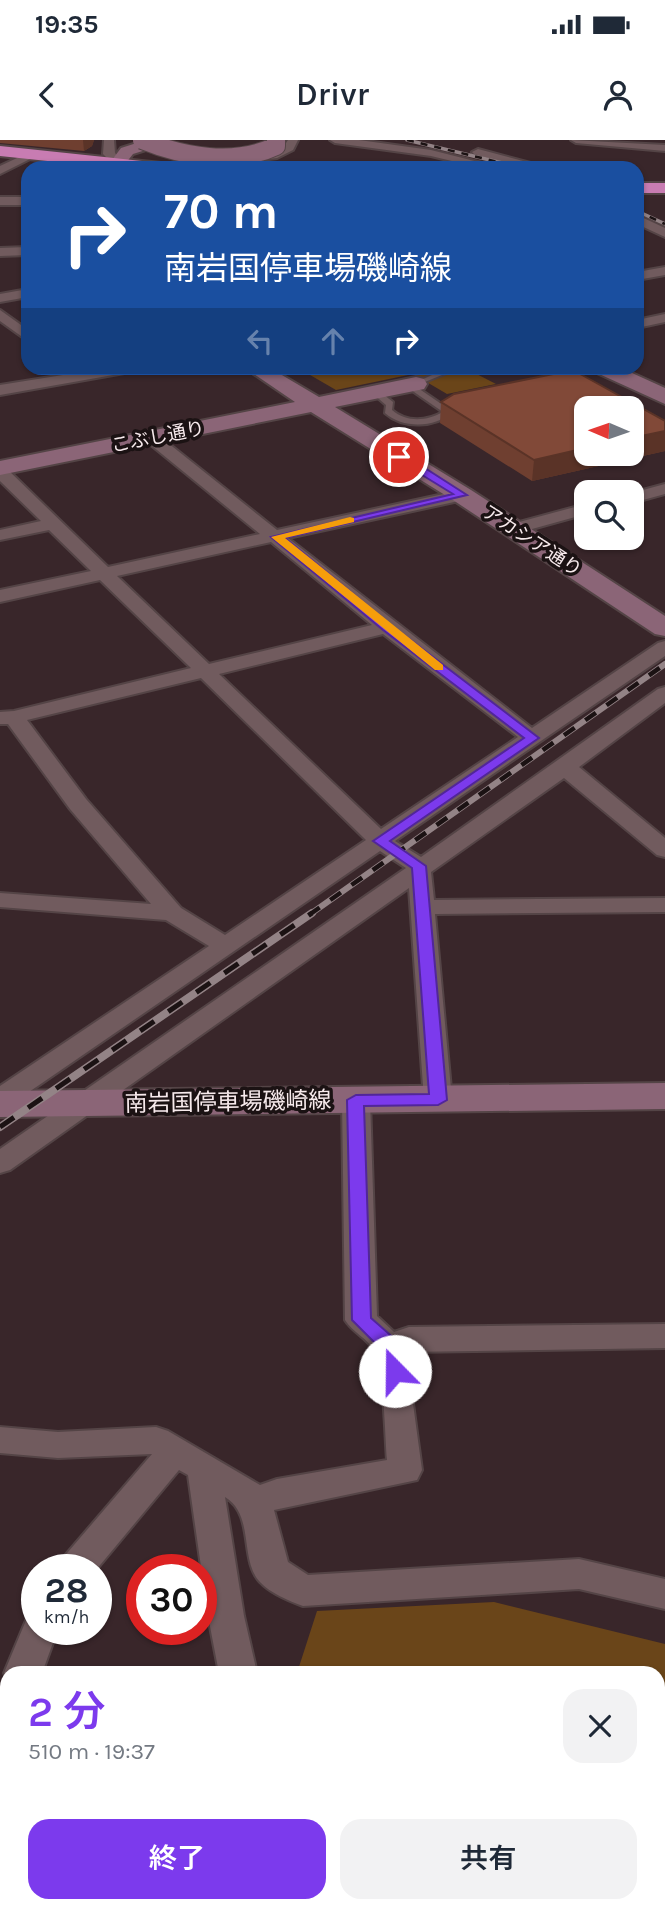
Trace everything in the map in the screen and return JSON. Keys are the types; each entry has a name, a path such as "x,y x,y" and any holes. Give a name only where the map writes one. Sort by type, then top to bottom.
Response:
{"highway":[{"path":"0,151 85,161"},
{"path":"644,188 665,188"}],"street":[{"path":"109,140 109,153 114,161"},
{"path":"142,140 174,151 233,156 271,150 276,146 276,140"},
{"path":"119,161 127,151 162,140"},
{"path":"214,161 221,156 253,159 280,153 288,150 293,140"},
{"path":"335,140 408,149 464,161"},
{"path":"576,140 665,148"},
{"path":"447,145 510,161"},
{"path":"399,160 408,149"},
{"path":"0,171 32,154"},
{"path":"0,201 21,201"},
{"path":"644,222 665,233"},
{"path":"0,252 21,251"},
{"path":"644,275 665,271"},
{"path":"0,298 21,294"},
{"path":"0,314 21,331"},
{"path":"644,322 665,318"},
{"path":"0,390 60,375"},
{"name":"アカシア通り","path":"268,375 462,495 665,628"},
{"path":"619,375 665,397"},
{"name":"こぶし通り","path":"0,470 412,384"},
{"path":"152,438 387,627 532,738"},
{"path":"0,470 52,524 380,841 419,866"},
{"path":"644,495 665,489"},
{"path":"0,596 462,495"},
{"path":"514,529 574,512"},
{"path":"0,535 52,524"},
{"path":"225,944 172,914 7,718 387,627"},
{"path":"0,1101 225,944 665,647"},
{"path":"0,1163 419,866 565,767 665,692"},
{"path":"565,767 665,850"},
{"path":"419,866 438,1100"},
{"path":"0,900 172,914"},
{"path":"423,907 665,905"},
{"name":"南岩国停車場磯崎線","path":"0,1101 85,1104 665,1096"},
{"path":"255,1503 277,1493 405,1470 395,1371 389,1345 361,1320 356,1100"},
{"path":"389,1345 409,1339 665,1336"},
{"path":"0,1440 58,1445 156,1440 245,1492 255,1503 272,1571 303,1591 579,1574 665,1594"},
{"path":"92,1554 189,1460"},
{"path":"189,1460 237,1666"},
{"path":"26,1666 34,1645"}],"lane":[{"path":"412,384 430,381 437,375"},
{"path":"376,393 390,404 390,414 401,420 443,417 449,412 412,384"}],"shaded area":[{"path":"310,375 408,375 336,390"},
{"path":"415,375 479,375 496,384 447,394"},
{"path":"494,1602 665,1644 665,1666 299,1666 317,1611"}],"building":[{"path":"548,375 582,375 620,396 574,396 574,451 534,460 441,402 454,394"},
{"path":"644,409 665,421 665,431 644,435"}],"railway":[{"path":"407,140 494,161"},
{"path":"644,214 665,224"},
{"path":"309,915 665,664"},
{"path":"0,1127 312,913"}],"slow traffic":[{"path":"350,520 276,537 439,667"}],"route":[{"path":"395,1371 389,1345 361,1320 356,1100 438,1100 419,866 380,841 532,738 387,627 276,537 462,495 399,457"}]}
